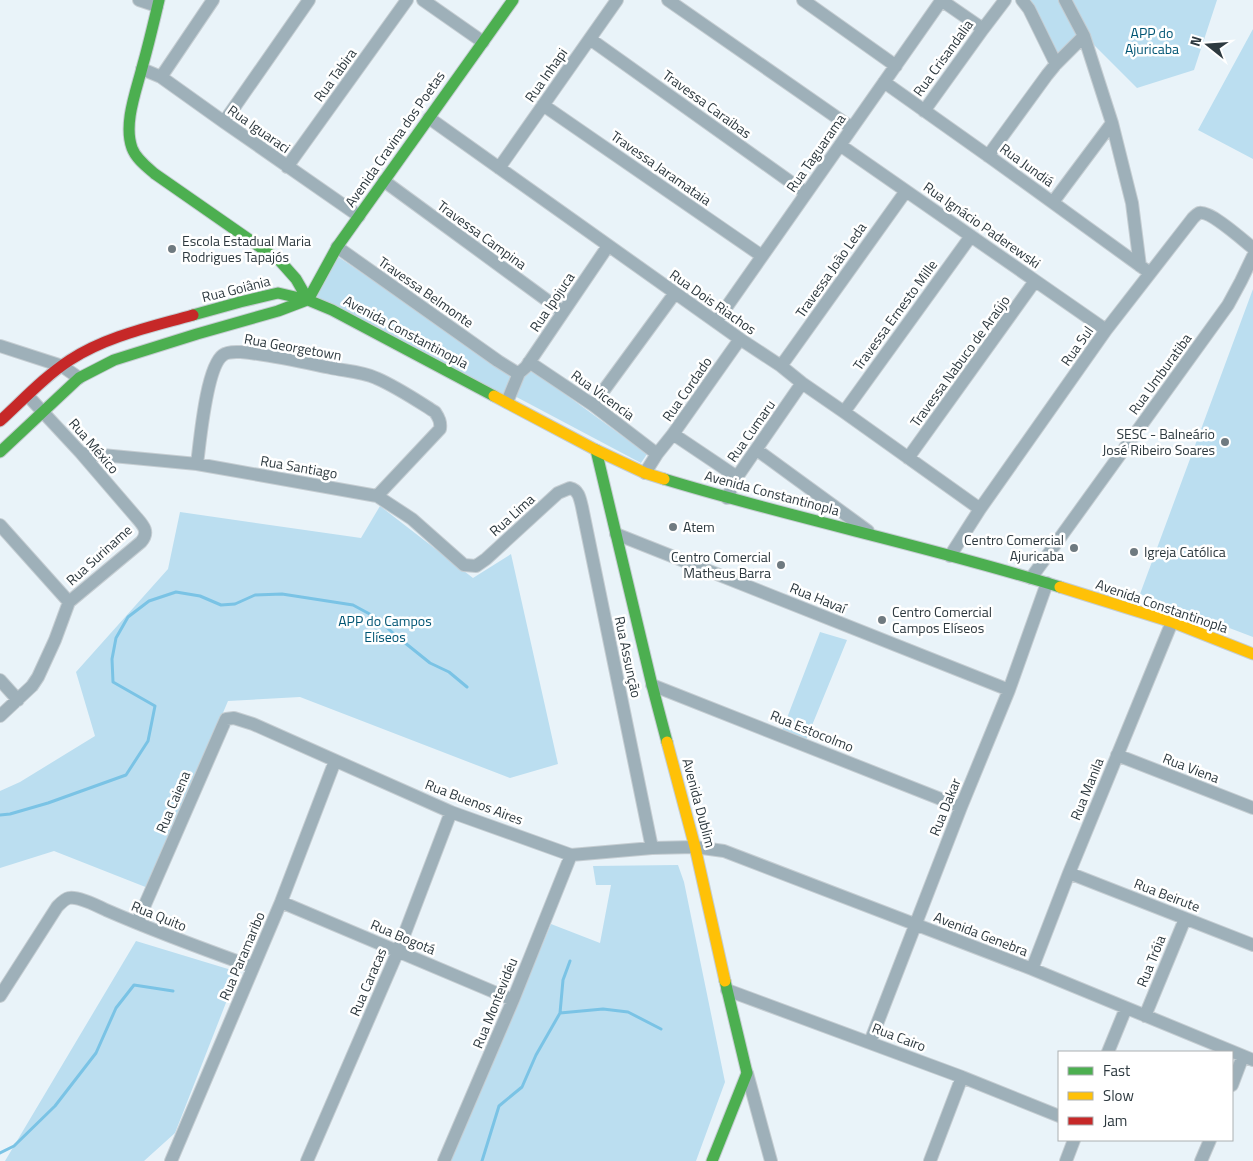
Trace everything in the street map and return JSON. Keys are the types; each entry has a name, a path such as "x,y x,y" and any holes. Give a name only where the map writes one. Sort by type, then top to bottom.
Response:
{"street":[{"path":"0,452 79,378 114,360 308,300 293,274 280,261 155,174 135,155 131,147 130,122 134,96 158,3 139,0"},
{"path":"161,77 213,0"},
{"path":"224,122 309,0"},
{"name":"Rua Tabira","path":"287,167 406,0"},
{"path":"424,0 483,42"},
{"name":"Avenida Cravina dos Poetas","path":"308,300 337,247 513,0"},
{"name":"Rua Inhapi","path":"499,168 617,0"},
{"path":"668,0 852,128"},
{"path":"803,0 896,66"},
{"path":"941,0 983,29"},
{"name":"Rua Taguarama","path":"716,322 941,0"},
{"name":"Rua Crisandalia","path":"924,111 1005,0"},
{"path":"1022,0 1029,9 1056,64"},
{"path":"1065,0 1084,36 1112,123 1132,203 1145,270"},
{"path":"988,156 1056,64 1084,36"},
{"name":"Travessa Caraibas","path":"590,39 806,193"},
{"name":"Rua Iguaraci","path":"142,69 161,77 359,216"},
{"name":"Rua Jundiá","path":"884,82 1145,270"},
{"name":"Travessa Jaramataia","path":"543,105 762,256"},
{"name":"Rua Dois Riachos","path":"429,118 675,294 781,366 980,510"},
{"path":"1053,202 1112,123"},
{"name":"Rua Ignácio Paderewski","path":"840,145 1106,330"},
{"name":"Travessa Campina","path":"384,181 563,312"},
{"name":"Travessa João Leda","path":"781,366 906,191"},
{"name":"Rua Sul","path":"950,556 1106,330 1145,270 1186,225 1198,213 1202,212 1223,224 1253,248"},
{"name":"Travessa Ernesto Mille","path":"844,412 971,236"},
{"name":"Rua Ipojuca","path":"507,402 520,373 524,370 608,246"},
{"name":"Travessa Belmonte","path":"337,247 498,361 514,372 520,373"},
{"name":"Rua Umburatiba","path":"1031,578 1228,305 1253,256"},
{"name":"Travessa Nabuco de Araújo","path":"908,458 1035,281"},
{"name":"Rua Goiânia","path":"0,421 62,366 91,349 121,336 270,294 278,293 308,300"},
{"path":"592,405 675,294"},
{"name":"Avenida Constantinopla","path":"308,300 332,310 596,450 646,473 727,498 1031,578 1172,622 1253,654"},
{"name":"Rua Cordado","path":"646,473 657,454 740,339"},
{"path":"0,346 62,366 79,378"},
{"name":"Rua Georgetown","path":"196,464 207,391 211,375 220,358 230,352 241,352 285,359 374,377 401,390 435,412 438,416 441,424 440,429 377,496"},
{"name":"Rua Vicencia","path":"529,362 592,405 657,454"},
{"name":"Rua Cumaru","path":"727,498 738,477 802,383"},
{"name":"Rua México","path":"28,396 81,453 136,517"},
{"path":"673,434 738,477"},
{"name":"Avenida Dublim","path":"596,450 652,685 696,847 747,1073"},
{"path":"756,450 873,535"},
{"name":"Rua Santiago","path":"81,453 196,464 377,496 412,519 464,565 476,566 486,558"},
{"name":"Rua Assunção","path":"558,493 573,489 578,494 582,507 652,848"},
{"name":"Rua Lima","path":"486,558 558,493"},
{"name":"Rua Suriname","path":"0,716 32,686 44,668 69,602 144,539 145,529 136,517"},
{"path":"0,525 69,602"},
{"name":"Rua Havaí","path":"616,534 1009,690"},
{"name":"Rua Dakar","path":"870,1042 961,807 1009,690 1047,583"},
{"name":"Rua Manila","path":"1032,969 1069,873 1172,622"},
{"path":"0,680 18,700"},
{"name":"Rua Estocolmo","path":"652,685 961,807"},
{"name":"Rua Caiena","path":"137,923 224,722 229,718 234,718 253,724"},
{"name":"Rua Buenos Aires","path":"253,724 451,812 570,855 652,848 696,847"},
{"name":"Rua Viena","path":"1118,755 1253,808"},
{"name":"Rua Paramaribo","path":"171,1161 281,902 335,761"},
{"name":"Rua Caracas","path":"307,1161 398,951 451,812"},
{"name":"Avenida Genebra","path":"696,847 724,851 1032,969 1231,1051"},
{"name":"Rua Montevidéu","path":"444,1161 513,1000 570,855"},
{"name":"Rua Beirute","path":"1069,873 1253,945"},
{"name":"Rua Quito","path":"0,996 61,902 68,898 75,898 190,945 253,967"},
{"name":"Rua Bogotá","path":"281,902 513,1000"},
{"name":"Rua Tróia","path":"1145,1016 1185,919"},
{"name":"Rua Cairo","path":"727,990 870,1042 1058,1116"},
{"path":"1108,1051 1126,1008"},
{"name":"Avenida Genebra","path":"1233,1052 1248,1058"},
{"path":"1233,1083 1248,1058"},
{"path":"712,1161 747,1073"},
{"path":"747,1073 771,1161"},
{"path":"930,1161 962,1077"},
{"path":"1066,1161 1074,1141"},
{"path":"1201,1161 1210,1141"}],"green space":[{"name":"APP do Ajuricaba","path":"1018,0 1217,0 1194,70 1137,88 1085,36 1056,64"},
{"path":"1253,29 1253,159 1198,130"},
{"path":"334,254 516,377 524,364 647,454 641,463 509,393 506,397 307,292"},
{"name":"SESC - Balneário José Ribeiro Soares","path":"1253,289 1253,637 1140,594"},
{"name":"APP do Campos Elíseos","path":"380,506 473,578 511,554 558,764 510,778 300,697 228,701 148,888 54,851 0,868 0,791 20,782 95,736 76,672 168,569 180,512 361,538"},
{"path":"820,632 847,640 806,740 782,731"},
{"path":"678,865 684,882 725,1082 696,1161 450,1161 551,924 600,943 611,885 596,885 593,866"},
{"path":"136,941 238,972 175,1133 144,1161 5,1161"}],"waterway":[{"path":"0,815 48,803 126,775 148,741 155,706 113,682 112,659 116,638 128,617 149,601 176,592 200,596 221,605 235,604 255,595 282,594 353,605 377,618 430,663 449,672 467,687"},
{"path":"482,1161 499,1106 522,1087 536,1055 560,1013 563,980 570,961"},
{"path":"0,1153 14,1146 55,1106 96,1053 116,1008 134,985 173,991"},
{"path":"560,1013 603,1009 628,1012 661,1029"}],"traffic: fast":[{"path":"159,0 130,117 129,128 132,148 136,156 155,174 280,261 296,279 308,300"},
{"path":"308,300 337,247 513,0"},
{"path":"193,315 278,293 308,300 332,310 494,396"},
{"path":"0,452 79,378 114,360 278,311 307,300"},
{"path":"596,450 667,742"},
{"path":"664,479 763,507 961,558 1060,587"},
{"path":"712,1161 747,1073 725,981"}],"traffic: slow":[{"path":"494,396 596,450 645,473 664,479"},
{"path":"1060,587 1172,622 1253,654"},
{"path":"667,742 695,847 725,981"}],"traffic: jam":[{"path":"0,421 51,374 84,352 114,338 193,315"}],"place":[{"name":"Escola Estadual Maria Rodrigues Tapajós","path":"172,249"},
{"name":"SESC - Balneário José Ribeiro Soares","path":"1225,442"},
{"name":"Atem","path":"673,527"},
{"name":"Centro Comercial Ajuricaba","path":"1074,548"},
{"name":"Igreja Católica","path":"1134,552"},
{"name":"Centro Comercial Matheus Barra","path":"781,565"},
{"name":"Centro Comercial Campos Elíseos","path":"882,620"}]}
